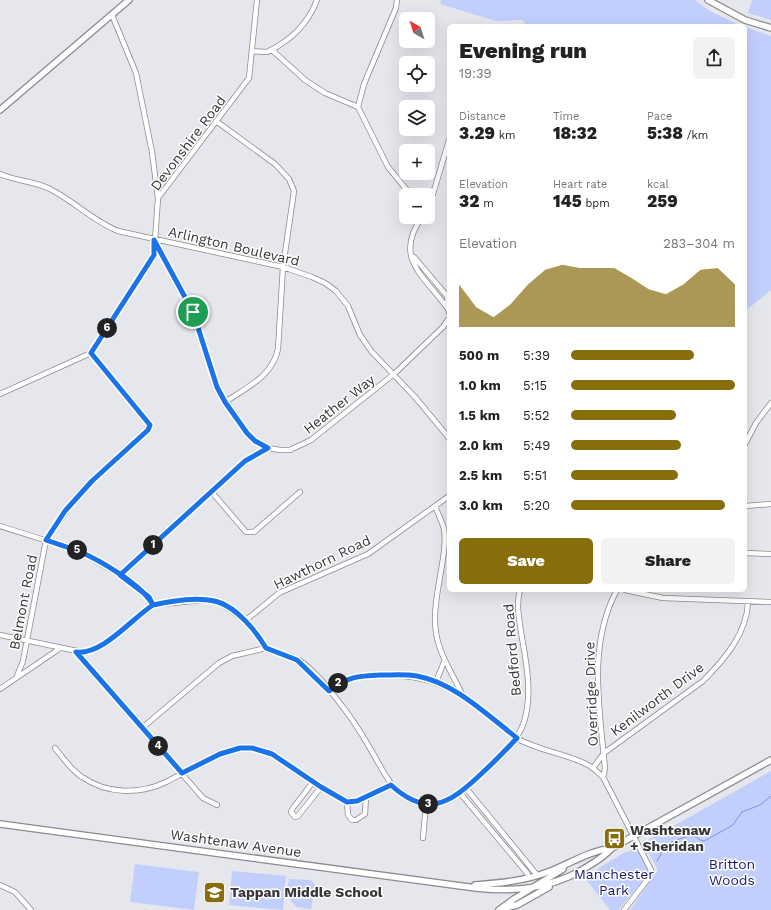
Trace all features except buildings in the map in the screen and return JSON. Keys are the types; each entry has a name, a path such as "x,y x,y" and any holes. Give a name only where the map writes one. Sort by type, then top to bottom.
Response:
{"main road":[{"path":"0,110 129,0"},
{"path":"708,0 733,15 771,28"},
{"name":"Washtenaw Avenue","path":"468,886 503,883 538,876 591,853 612,848 771,760"},
{"name":"Washtenaw Avenue","path":"0,824 501,890 532,888 563,879 604,857 612,848"},
{"path":"500,910 532,888 591,853"},
{"path":"500,910 517,905 563,879"}],"street":[{"name":"Devonshire Road","path":"91,353 154,255 158,198 249,78 257,0"},
{"path":"252,51 267,52 272,50 299,30 308,20 317,0"},
{"path":"358,107 364,84 396,8 397,0"},
{"path":"112,14 136,73 152,152 158,198"},
{"path":"272,50 305,80 326,93 358,107 388,167 405,188"},
{"path":"216,121 275,164 286,175 292,185 295,198 283,267 276,360 264,375 225,402"},
{"path":"433,188 447,146"},
{"name":"Arlington Boulevard","path":"0,174 10,178 37,184 51,190 110,228 154,240 283,267 312,276 336,291 350,309 366,344 447,436"},
{"path":"418,224 410,237 416,269 447,310"},
{"name":"Heather Way","path":"154,240 193,312 217,387 225,402 247,433 255,441 268,448 290,450 311,440 394,374 443,327 447,321"},
{"path":"412,254 447,296"},
{"path":"0,394 91,353"},
{"name":"Belmont Road","path":"18,676 23,662 46,540 76,498 92,481 148,430 150,425 91,353"},
{"path":"747,440 756,423 771,403"},
{"path":"120,575 245,461 268,448"},
{"path":"211,491 242,528 250,532 254,532 300,492"},
{"name":"Hawthorn Road","path":"245,621 279,593 368,554 447,497"},
{"path":"747,506 771,504"},
{"path":"435,506 441,520 444,536 435,620 438,644 444,662 464,697"},
{"path":"0,526 79,551 120,575 149,597 153,605"},
{"path":"747,553 771,554"},
{"name":"Bedford Road","path":"426,804 446,801 460,793 517,738 524,721 529,686 518,611 520,592"},
{"name":"Overridge Drive","path":"603,776 605,769 601,730 598,654 600,633 608,607 616,592"},
{"path":"634,592 662,598 771,602"},
{"path":"0,635 27,640 59,649 82,652 96,649 108,642 153,605 196,600 218,602 245,621 266,648"},
{"name":"Kenilworth Drive","path":"594,768 604,753 703,681 714,670 728,652 744,626 748,613 748,602"},
{"path":"142,728 219,663 232,656 266,648 297,660 329,691 362,734 391,785 414,802 426,804 423,838"},
{"path":"0,689 59,649"},
{"path":"76,652 203,798 217,805"},
{"path":"436,682 444,662"},
{"path":"329,691 345,680 359,676 417,676 436,682 464,697 517,738 549,752 586,763 594,768 603,776 650,866 651,873 624,910"},
{"path":"55,748 82,777 99,785 117,790 134,792 150,789 220,754 240,748 252,748 272,754 313,782 347,802 357,801 391,785"},
{"path":"313,782 293,808 291,812 295,817 298,816 321,787"},
{"path":"466,788 538,876"},
{"path":"460,793 528,873 529,878"},
{"path":"347,802 348,815 352,820 356,820 365,814 366,797"},
{"path":"503,844 509,839"},
{"path":"0,885 15,892 30,910"}],"green space":[{"path":"441,0 695,0 710,11 737,24 525,24 522,20 496,21 440,4"},
{"path":"752,0 771,0 771,20 748,13"},
{"path":"747,28 771,36 771,290 747,309"},
{"name":"Britton Woods","path":"771,771 771,910 630,910 658,870 643,843"},
{"name":"Manchester Park","path":"637,848 647,868 645,877 619,910 610,910 584,877 622,854"},
{"path":"135,864 199,872 194,910 130,902"},
{"path":"232,871 286,876 283,910 229,905"},
{"path":"289,879 310,880 315,884 311,909 296,907 286,895"}],"waterway":[{"path":"657,861 666,845 689,836 695,836 702,841 706,840 733,825 742,812 760,805 771,796"}],"place":[{"name":"Washtenaw + Sheridan","path":"614,838"},
{"name":"Tappan Middle School","path":"214,892"}],"route":[{"path":"193,312 154,240 154,255 91,353 150,425 148,430 92,481 76,498 65,511 46,540 79,551 97,560 120,575 142,591 149,597 153,605 118,632 108,642 96,649 76,652 182,773 196,764 220,754 240,748 252,748 272,754 321,787 347,802 357,801 391,785 414,802 426,804 438,803 456,796 503,753 517,738 459,693 438,683 417,676 394,675 352,677 339,683 329,691 316,676 297,660 266,648 245,621 218,602 203,600 173,601 153,605 149,597 120,575 245,461 268,448 255,441 247,433 225,402 217,387 193,312"}]}
